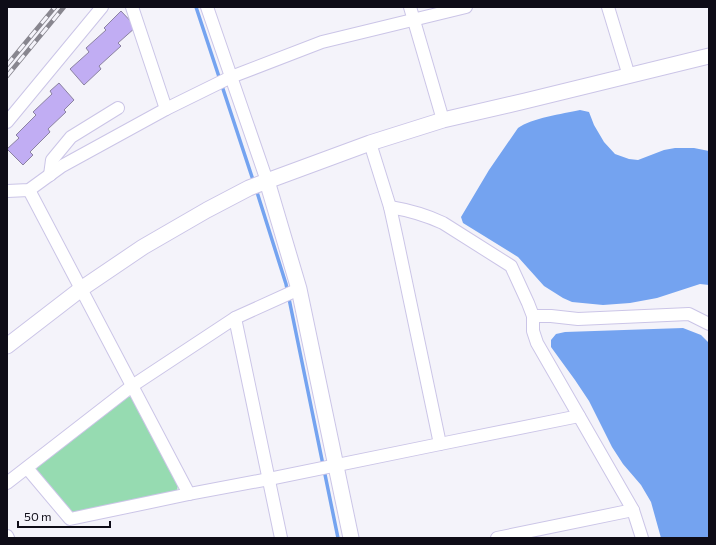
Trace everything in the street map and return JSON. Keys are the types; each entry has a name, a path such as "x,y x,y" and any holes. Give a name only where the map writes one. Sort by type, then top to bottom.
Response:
{"street":[{"path":"7,122 102,7"},
{"path":"132,7 166,109"},
{"path":"207,7 224,80 265,182 336,465 351,538"},
{"path":"410,7 443,120"},
{"path":"7,191 29,190 62,166 166,109 224,80 322,42 466,7"},
{"path":"608,7 629,76"},
{"path":"7,346 80,289 143,247 207,210 249,188 370,143 443,120 709,56"},
{"path":"50,175 52,160 71,137 118,108"},
{"path":"370,143 390,207 398,239 440,444"},
{"path":"29,190 189,494"},
{"path":"390,207 432,218 443,223 511,266 533,316 533,331 537,343 633,510 642,538"},
{"path":"7,483 132,386 235,318 292,292"},
{"path":"533,316 578,318 689,314 709,324"},
{"path":"235,318 281,538"},
{"path":"27,468 70,519 579,416"},
{"path":"497,538 633,510"}],"green space":[{"path":"125,397 132,397 178,484 177,492 75,513 69,510 36,472 38,464"}],"water":[{"path":"580,110 589,112 594,125 604,142 615,154 629,159 638,160 664,150 675,148 694,148 709,151 709,285 700,284 657,298 630,303 603,305 572,302 544,286 518,257 463,223 461,217 489,170 518,128 539,119"},
{"path":"683,328 701,335 709,343 709,538 661,538 651,502 641,485 623,464 612,447 589,401 551,347 551,340 556,334 565,332"}],"building":[{"path":"121,11 136,27 118,43 121,46 99,66 101,69 84,85 70,69 89,52 86,48 106,30 104,28"},
{"path":"59,83 74,100 64,110 66,112 48,129 50,132 30,152 33,155 23,165 7,149 19,138 16,135 36,115 33,112 52,94 50,91"}],"waterway":[{"path":"196,7 254,183"},
{"path":"256,189 286,284 338,538"}],"railway":[{"path":"7,65 55,7"},
{"path":"7,76 64,7"}]}
